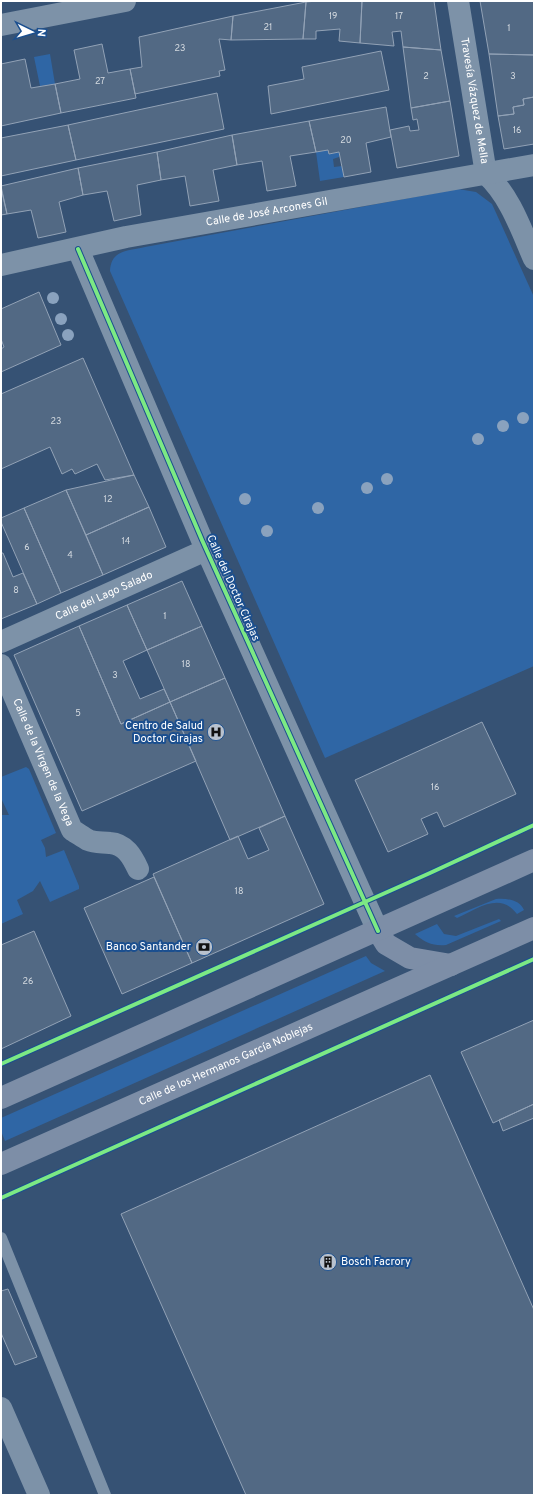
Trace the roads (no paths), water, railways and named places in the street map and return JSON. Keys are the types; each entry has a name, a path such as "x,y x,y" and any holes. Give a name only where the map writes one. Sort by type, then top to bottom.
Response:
{"main road":[{"path":"1,1098 378,931 528,868"},
{"name":"Calle de los Hermanos García Noblejas","path":"1,1164 534,928"},
{"path":"378,931 386,944 410,958 451,965"}],"street":[{"path":"1,25 96,4 125,1"},
{"name":"Travesía Vázquez de Mella","path":"458,1 486,174 498,185 508,200 534,259"},
{"name":"Calle de José Arcones Gil","path":"1,265 78,249 126,237 534,165"},
{"name":"Calle del Doctor Cirajas","path":"78,249 206,550 378,931"},
{"name":"Calle del Lago Salado","path":"1,642 206,550"},
{"name":"Calle de la Virgen de la Vega","path":"1,665 72,830 88,840 121,846 131,855 138,869"},
{"path":"1,1408 39,1495"}],"lane":[{"path":"1,1238 105,1495"}],"place":[{"name":"Centro de Salud Doctor Cirajas","path":"216,732"},
{"name":"Banco Santander","path":"204,947"},
{"name":"Bosch Facrory","path":"328,1262"}]}
